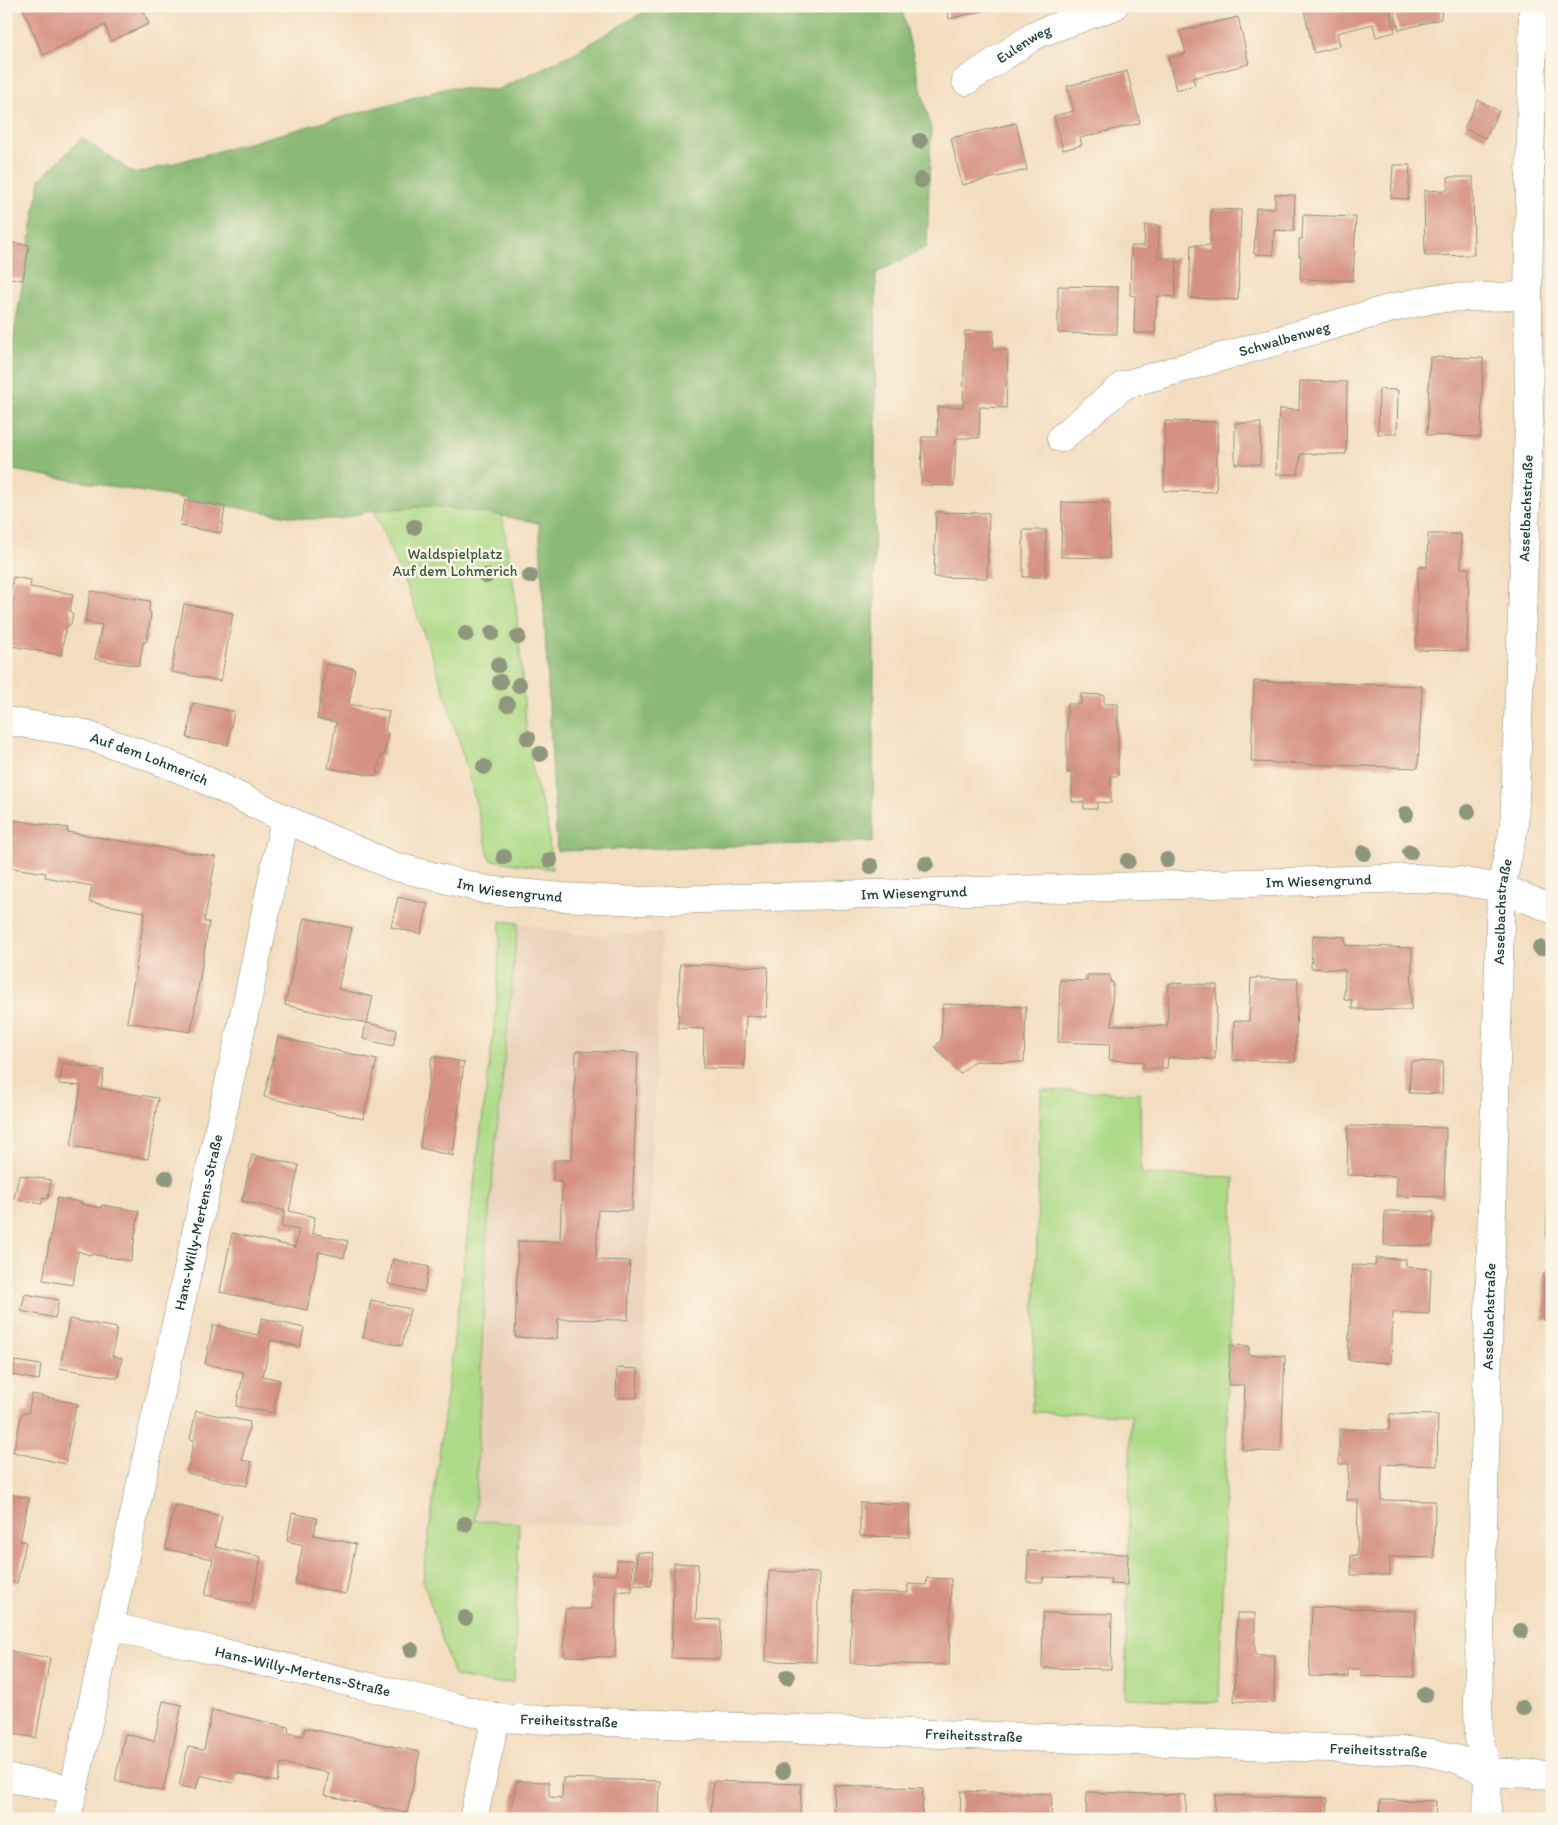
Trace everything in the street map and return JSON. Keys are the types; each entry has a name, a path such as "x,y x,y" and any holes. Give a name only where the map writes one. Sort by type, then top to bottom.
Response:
{"street":[{"name":"Eulenweg","path":"966,81 1037,34 1114,6"},
{"name":"Asselbachstraße","path":"1486,1819 1488,1772 1479,1740 1478,1705 1501,888 1514,827 1528,425 1528,296 1533,6"},
{"name":"Schwalbenweg","path":"1061,438 1124,385 1392,308 1438,298 1528,296"},
{"name":"Auf dem Lohmerich","path":"6,721 77,732 112,743 197,776 285,819"},
{"name":"Im Wiesengrund","path":"285,819 393,866 487,890 562,897 639,901 1415,878 1460,881 1501,888 1552,909"},
{"name":"Hans-Willy-Mertens-Straße","path":"68,1819 250,988 285,819"},
{"name":"Hans-Willy-Mertens-Straße","path":"109,1626 496,1718"},
{"name":"Freiheitsstraße","path":"496,1718 1432,1753 1454,1758 1488,1772 1552,1775"},
{"path":"474,1819 496,1718"},
{"path":"6,1778 74,1789"}],"shaded area":[{"path":"518,923 578,935 661,933 637,1526 475,1521 486,1242"}],"green space":[{"path":"653,6 901,6 931,129 927,247 876,273 873,842 557,851 539,523 476,511 431,506 374,510 339,519 306,519 6,469 6,381 40,179 82,138 135,174 448,88 497,90 574,53"},
{"path":"1552,287 1552,395 1550,393"},
{"name":"Waldspielplatz Auf dem Lohmerich","path":"431,506 502,515 515,595 527,734 534,778 547,821 552,869 490,860 466,765 437,670 410,596 374,510"},
{"path":"500,921 518,923 486,1243 475,1521 519,1523 514,1682 491,1684 454,1676 423,1580 497,1005"},
{"path":"1041,1090 1140,1093 1141,1174 1234,1177 1219,1702 1125,1698 1131,1415 1032,1412"}],"building":[{"path":"22,6 142,6 149,24 111,41 105,25 43,55"},
{"path":"946,6 998,6 998,7 949,19"},
{"path":"1303,6 1389,6 1395,32 1376,37 1373,24 1337,33 1340,46 1314,53"},
{"path":"1393,6 1442,6 1441,19 1399,30"},
{"path":"6,9 11,19 6,21"},
{"path":"1238,17 1249,64 1193,78 1195,85 1176,90 1168,58 1186,54 1180,31"},
{"path":"1127,71 1140,123 1080,138 1082,145 1063,150 1054,116 1074,111 1067,86"},
{"path":"1478,100 1499,111 1485,138 1464,128"},
{"path":"1016,123 1027,170 962,185 951,138"},
{"path":"1393,165 1410,165 1408,199 1391,198"},
{"path":"1448,177 1473,177 1474,255 1425,256 1424,191 1448,190"},
{"path":"1275,194 1295,195 1294,231 1274,230 1273,255 1254,254 1256,208 1275,208"},
{"path":"1211,209 1241,210 1238,300 1189,298 1191,245 1210,246"},
{"path":"1303,215 1356,217 1353,281 1300,279 1301,256 1299,256 1299,239 1302,239"},
{"path":"1145,225 1159,225 1158,258 1177,258 1175,297 1157,296 1155,333 1134,333 1135,296 1130,295 1131,246 1144,246"},
{"path":"6,242 29,245 23,280 6,277"},
{"path":"1058,286 1118,287 1117,334 1058,333"},
{"path":"965,331 994,331 993,350 1008,350 1006,408 980,407 979,438 956,438 954,486 921,485 922,437 937,437 938,407 963,407"},
{"path":"1430,357 1483,358 1481,437 1427,435"},
{"path":"1300,381 1347,382 1346,454 1301,454 1298,474 1276,474 1279,409 1299,410"},
{"path":"1379,389 1398,390 1397,434 1378,434"},
{"path":"1165,421 1218,422 1216,492 1164,491"},
{"path":"1235,423 1261,423 1260,464 1235,464"},
{"path":"185,500 225,507 221,533 180,526"},
{"path":"1062,502 1110,503 1109,558 1061,557"},
{"path":"936,512 989,513 987,578 934,577"},
{"path":"1023,530 1046,530 1046,577 1023,577"},
{"path":"1428,534 1461,534 1461,568 1469,568 1467,651 1416,650 1418,567 1427,567"},
{"path":"13,577 31,580 30,587 73,594 70,611 73,614 71,624 66,627 61,655 6,645 6,617"},
{"path":"91,591 150,601 149,610 151,614 147,641 143,643 139,666 95,659 102,625 85,622"},
{"path":"184,604 233,613 221,681 171,672"},
{"path":"326,664 355,669 349,704 389,711 385,732 388,733 384,755 381,754 377,776 328,768 336,722 317,719"},
{"path":"1254,681 1422,686 1418,768 1251,762"},
{"path":"1081,694 1104,695 1104,704 1118,704 1118,776 1111,776 1111,803 1097,802 1097,809 1084,809 1084,802 1072,802 1072,773 1067,773 1067,704 1081,704"},
{"path":"193,703 234,711 228,745 187,738"},
{"path":"6,819 68,828 67,832 216,857 204,922 209,922 191,1032 127,1022 145,912 89,902 92,886 45,877 46,873 6,867"},
{"path":"398,897 428,904 421,934 391,927"},
{"path":"304,918 352,928 338,989 373,997 367,1023 397,1030 393,1046 363,1039 366,1023 285,1005"},
{"path":"1313,935 1345,937 1345,945 1412,948 1411,1010 1352,1009 1352,1000 1344,1000 1345,970 1311,968"},
{"path":"680,964 768,967 766,1017 746,1016 744,1069 703,1068 704,1029 678,1028"},
{"path":"1087,975 1110,975 1110,982 1113,982 1112,1025 1167,1026 1169,983 1217,985 1215,1059 1168,1057 1167,1068 1143,1068 1143,1062 1109,1060 1110,1044 1058,1042 1060,980 1087,981"},
{"path":"1251,978 1298,979 1295,1062 1233,1060 1234,1021 1249,1021"},
{"path":"943,1004 1026,1007 1024,1062 974,1061 960,1074 935,1047 941,1040"},
{"path":"278,1037 377,1060 363,1119 264,1097"},
{"path":"576,1051 638,1053 632,1211 598,1210 596,1260 630,1261 628,1320 558,1319 557,1339 515,1337 518,1241 560,1242 562,1182 553,1181 554,1160 572,1160"},
{"path":"432,1056 464,1062 453,1156 420,1148"},
{"path":"1411,1061 1443,1062 1442,1094 1409,1093"},
{"path":"63,1063 104,1070 101,1089 158,1098 148,1159 71,1146 81,1086 59,1084"},
{"path":"1550,1100 1552,1100 1552,1130 1549,1130"},
{"path":"1348,1126 1446,1128 1444,1197 1396,1196 1397,1176 1347,1175"},
{"path":"252,1155 299,1165 289,1211 315,1217 312,1233 348,1241 344,1258 319,1252 307,1310 220,1292 232,1233 295,1247 299,1230 281,1227 285,1211 242,1201"},
{"path":"19,1175 51,1180 48,1199 43,1198 42,1204 14,1199"},
{"path":"1548,1192 1552,1192 1552,1240 1546,1240"},
{"path":"57,1198 82,1202 81,1204 101,1208 102,1205 139,1211 131,1261 89,1255 78,1251 73,1285 43,1280"},
{"path":"1385,1211 1434,1212 1433,1246 1384,1245"},
{"path":"1376,1258 1406,1259 1406,1267 1431,1269 1429,1314 1393,1312 1391,1363 1348,1360 1352,1265 1375,1266"},
{"path":"393,1259 429,1267 424,1292 388,1284"},
{"path":"1544,1273 1552,1273 1552,1320 1543,1320"},
{"path":"25,1294 59,1300 55,1318 21,1311"},
{"path":"371,1300 410,1309 402,1346 363,1338"},
{"path":"262,1318 304,1328 300,1347 271,1340 263,1376 280,1380 273,1413 236,1406 244,1372 205,1364 213,1325 258,1335"},
{"path":"69,1319 117,1328 112,1356 122,1358 118,1378 60,1368"},
{"path":"1230,1345 1249,1346 1249,1355 1285,1356 1281,1452 1242,1450 1245,1385 1228,1385"},
{"path":"15,1361 41,1365 39,1380 12,1375"},
{"path":"617,1368 638,1369 637,1398 616,1398"},
{"path":"32,1394 78,1404 78,1407 76,1406 65,1464 13,1452 22,1413 28,1413"},
{"path":"196,1411 250,1422 242,1460 252,1462 247,1486 187,1473 194,1440 190,1439"},
{"path":"1390,1414 1438,1415 1437,1466 1382,1464 1381,1500 1435,1501 1434,1558 1390,1557 1390,1575 1351,1575 1351,1555 1357,1556 1358,1500 1347,1500 1349,1464 1339,1464 1339,1429 1389,1430"},
{"path":"6,1493 29,1498 20,1541 26,1542 17,1583 6,1580"},
{"path":"860,1503 910,1504 909,1537 860,1536"},
{"path":"175,1505 222,1516 215,1547 261,1557 251,1605 205,1595 213,1559 165,1549"},
{"path":"292,1513 317,1518 314,1535 356,1544 346,1594 295,1583 303,1545 287,1541"},
{"path":"1028,1551 1128,1554 1127,1585 1110,1584 1111,1579 1094,1578 1043,1577 1043,1582 1027,1582"},
{"path":"637,1552 654,1553 651,1586 635,1585"},
{"path":"617,1560 633,1560 632,1591 616,1591 615,1657 564,1656 565,1609 591,1609 591,1574 616,1575"},
{"path":"674,1563 698,1564 696,1619 721,1620 720,1659 671,1658"},
{"path":"769,1571 819,1573 816,1662 766,1661"},
{"path":"927,1578 951,1579 949,1665 850,1663 852,1591 908,1593 908,1584 926,1585"},
{"path":"1312,1607 1416,1611 1414,1677 1361,1676 1361,1669 1348,1669 1348,1677 1309,1676"},
{"path":"1043,1613 1112,1614 1111,1669 1042,1668"},
{"path":"1237,1613 1255,1613 1255,1655 1275,1655 1274,1703 1234,1701"},
{"path":"10,1651 50,1658 36,1738 6,1733 6,1670"},
{"path":"163,1701 182,1705 163,1791 115,1781 125,1734 154,1741"},
{"path":"212,1710 289,1727 288,1733 303,1736 305,1728 420,1752 407,1813 324,1795 329,1773 281,1763 277,1782 236,1773 233,1783 200,1775 196,1789 179,1786 188,1747 204,1750"},
{"path":"563,1778 660,1781 659,1819 509,1819 517,1781 549,1782 549,1797 562,1798"},
{"path":"713,1781 801,1784 800,1819 711,1819"},
{"path":"834,1785 923,1788 922,1819 833,1819"},
{"path":"961,1791 1052,1794 1051,1819 960,1819"},
{"path":"1087,1792 1186,1795 1186,1819 1086,1819"},
{"path":"1215,1795 1328,1798 1327,1819 1214,1819"},
{"path":"1380,1800 1436,1801 1435,1819 1379,1819"}]}
